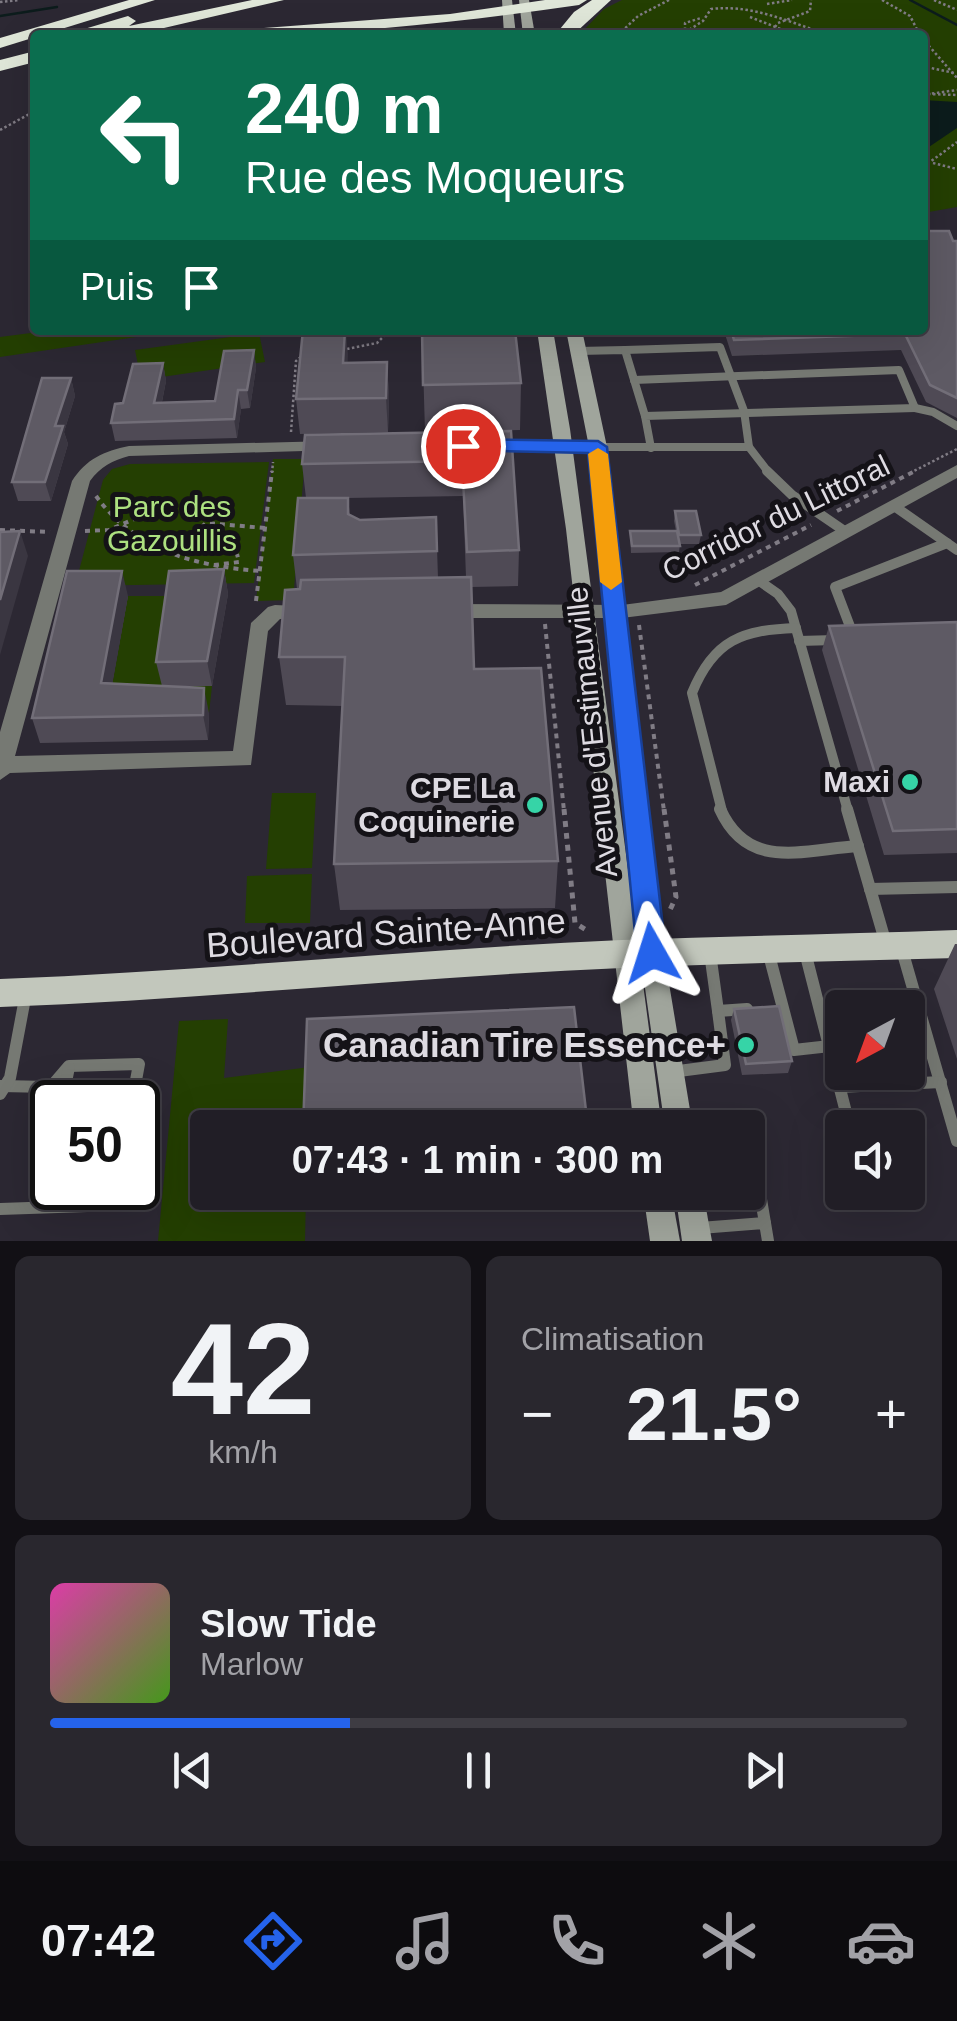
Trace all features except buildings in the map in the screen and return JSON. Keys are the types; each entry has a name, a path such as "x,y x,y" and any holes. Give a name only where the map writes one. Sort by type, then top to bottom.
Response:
{"highway":[{"path":"44,30 147,0"},
{"path":"95,30 228,0"},
{"path":"134,30 276,0"},
{"path":"305,30 579,0"},
{"path":"568,30 603,0"},
{"path":"333,28 446,30"},
{"path":"0,43 30,34"},
{"path":"0,56 30,47"},
{"path":"0,66 30,57"},
{"path":"0,80 30,71"}],"main road":[{"path":"511,30 516,5"},
{"path":"516,5 527,30"},
{"name":"Avenue d'Estimauville","path":"546,335 566,446 637,954 670,1072 676,1110"},
{"name":"Avenue d'Estimauville","path":"575,335 626,610 637,954 647,1110"},
{"name":"Boulevard Sainte-Anne","path":"13,993 184,986 303,973 637,954 957,944"},
{"path":"660,1210 664,1241"},
{"path":"692,1210 696,1235"}],"street":[{"path":"330,612 281,611 261,622 255,640 243,759 1,767 81,482 93,465 129,451 342,446"},
{"path":"471,446 598,447"},
{"path":"428,611 626,610 692,606 726,598 957,471"}],"lane":[{"path":"578,351 720,347 744,411 749,447 762,468 846,532"},
{"path":"626,350 651,448"},
{"path":"634,380 898,370 915,408"},
{"path":"645,416 915,408 932,412 957,426"},
{"path":"598,447 749,447"},
{"path":"894,506 952,546"},
{"path":"854,639 835,586 952,546"},
{"path":"758,580 778,594 791,611 870,890 941,1082 957,1141"},
{"path":"858,846 753,849 736,839 723,821 692,694 695,683 726,648 748,631 872,638"},
{"path":"870,890 957,886"},
{"path":"804,948 825,1027"},
{"path":"768,949 794,1050 825,1047"},
{"path":"670,1072 725,1065 710,951"},
{"path":"0,1087 10,1078 16,1044 13,993"},
{"path":"718,1011 783,1007"},
{"path":"0,1045 16,1044"},
{"path":"0,1087 51,1087 69,1066 139,1064 136,1080"},
{"path":"66,1080 69,1066"},
{"path":"925,1083 941,1082"},
{"path":"0,1209 30,1208"},
{"path":"763,1210 768,1241"},
{"path":"696,1235 765,1222"}],"path":[{"path":"0,2 19,0"},
{"path":"623,30 638,16 669,0"},
{"path":"792,0 762,4 817,30"},
{"path":"772,30 776,24 810,12 811,0"},
{"path":"882,0 910,16 918,30"},
{"path":"934,0 957,10"},
{"path":"702,18 704,21 695,28 685,30 683,25 688,20 702,18 717,6 742,2"},
{"path":"750,17 785,30"},
{"path":"928,44 956,75"},
{"path":"928,68 956,75"},
{"path":"928,94 937,98 942,92 957,92"},
{"path":"0,130 30,114"},
{"path":"930,162 957,142"},
{"path":"930,162 957,170"},
{"path":"342,349 372,345 387,335"},
{"path":"290,439 296,361 310,353"},
{"name":"Corridor du Littoral","path":"684,591 957,449"},
{"path":"256,601 273,457"},
{"path":"96,496 118,526 170,553 214,565 260,571"},
{"path":"96,531 150,512"},
{"path":"170,553 206,522 264,528"},
{"path":"0,530 51,532"},
{"path":"237,554 240,570"},
{"path":"214,565 239,562"},
{"path":"544,610 575,923 591,933"},
{"path":"626,610 676,898 637,954"},
{"path":"547,812 565,811"}],"green space":[{"path":"622,0 957,0 957,207 928,212 928,30 584,30 604,9"},
{"path":"30,333 150,335 0,357 0,337"},
{"path":"259,335 265,362 141,380 135,350"},
{"path":"273,459 305,459 293,600 256,601"},
{"name":"Parc des Gazouillis","path":"269,462 254,583 75,586 103,480 112,469 130,464"},
{"path":"128,596 174,596 162,686 212,686 209,713 108,708"},
{"path":"272,793 316,793 312,868 266,869"},
{"path":"312,874 310,923 245,923 247,876"},
{"path":"228,1019 224,1078 310,1067 309,1110 190,1110 190,1210 306,1210 305,1241 158,1241 179,1021"}],"shaded area":[{"path":"928,100 957,102 957,128 928,148"}],"waterway":[{"path":"910,0 957,25"},
{"path":"0,16 57,7"}],"slow traffic":[{"path":"598,454 611,582"}],"place":[{"name":"Maxi","path":"910,782"},
{"name":"CPE La Coquinerie","path":"535,805"},
{"name":"Canadian Tire Essence+","path":"746,1045"}],"route":[{"path":"463,446 598,447 652,953"}]}
